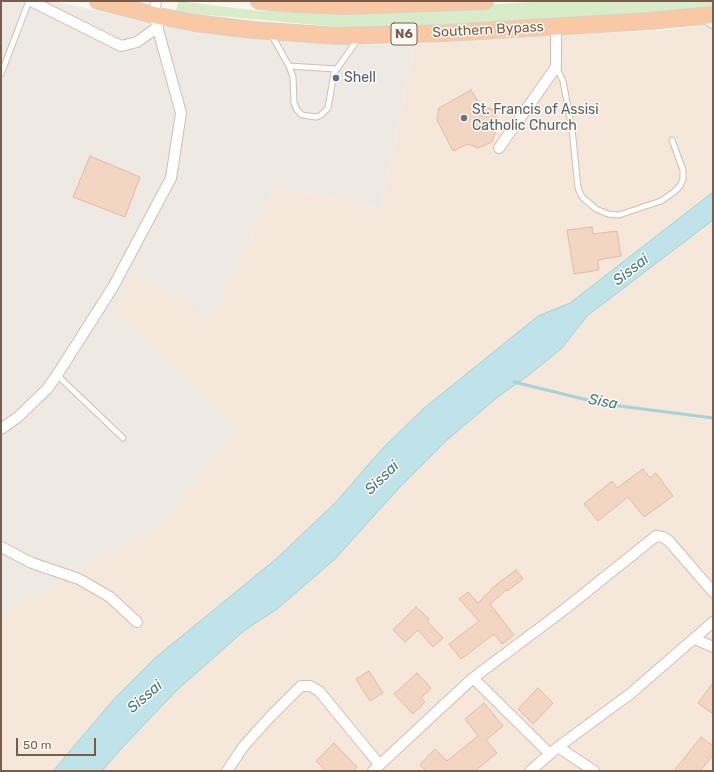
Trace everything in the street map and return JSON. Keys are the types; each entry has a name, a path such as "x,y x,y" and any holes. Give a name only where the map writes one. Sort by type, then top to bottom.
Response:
{"highway":[{"name":"Southern Bypass","path":"98,1 195,23 269,31 338,36 445,33 650,21 705,16"},
{"name":"Southern Bypass","path":"259,1 346,6 485,1"}],"street":[{"path":"30,1 121,46 137,42 156,15"},
{"path":"1,429 18,417 47,389 57,375 114,287 171,178 181,113 156,15"},
{"path":"499,148 556,67 556,26"},
{"path":"227,771 243,747 268,718 302,686 310,686 320,691 376,768 473,678 565,609 656,536 663,537 669,541 713,592"},
{"path":"1,547 32,563 79,579 110,597 137,622"},
{"path":"530,771 558,747 630,694 713,622"},
{"path":"695,639 713,647"},
{"path":"473,678 550,754"},
{"path":"558,747 594,771"}],"lane":[{"path":"1,74 30,1"},
{"path":"705,16 713,26"},
{"path":"269,31 289,66 293,77 294,103 297,110 302,115 316,117 321,115 328,108 336,69 361,35"},
{"path":"289,66 336,69"},
{"path":"556,67 563,81 572,129 578,188 582,197 596,209 608,214 619,215 661,201 674,192 680,186 683,179 683,170 672,140"},
{"path":"57,375 123,438"}],"shaded area":[{"path":"1,1 54,1 166,27 272,41 374,45 415,43 381,209 276,186 212,319 133,273 116,311 240,429 159,526 1,615"},
{"path":"713,24 713,771 1,771 1,615 159,526 239,429 116,311 133,273 212,319 276,186 381,209 415,43 667,30"}],"green space":[{"path":"179,1 259,11 434,8 548,1 713,1 713,7 661,13 522,21 349,28 175,12"}],"water":[{"name":"Sissai","path":"713,192 713,220 587,316 562,348 529,375 499,396 447,440 399,488 335,559 277,609 245,630 177,690 102,771 53,771 114,699 155,658 276,559 337,501 381,450 423,409 538,316 570,303"}],"building":[{"path":"471,90 481,106 492,109 499,121 492,142 478,148 468,144 453,151 437,120 439,108"},
{"path":"90,156 140,177 125,217 73,197"},
{"path":"592,227 593,234 617,231 621,256 598,260 599,270 574,274 567,230"},
{"path":"643,469 650,478 656,473 673,496 644,517 628,497 598,521 584,504 612,481 617,488"},
{"path":"516,570 523,579 507,591 506,590 490,604 514,635 502,644 494,634 461,659 449,644 479,621 459,599 468,592 478,603 496,585"},
{"path":"416,607 429,619 427,621 443,638 433,647 418,630 405,642 393,630"},
{"path":"369,671 383,693 370,701 356,679"},
{"path":"417,673 431,688 421,698 425,702 413,714 394,694"},
{"path":"713,683 713,714 698,703"},
{"path":"538,688 553,703 533,724 518,709"},
{"path":"484,703 503,726 486,740 497,753 475,771 426,771 420,765 435,749 447,761 478,736 465,719"},
{"path":"701,737 713,746 713,755 700,771 674,771"},
{"path":"334,743 357,767 353,771 326,771 316,761"}],"waterway":[{"name":"Sisa","path":"514,382 604,404 713,418"}],"place":[{"name":"Shell","path":"336,78"},
{"name":"St. Francis of Assisi Catholic Church","path":"464,118"}]}
